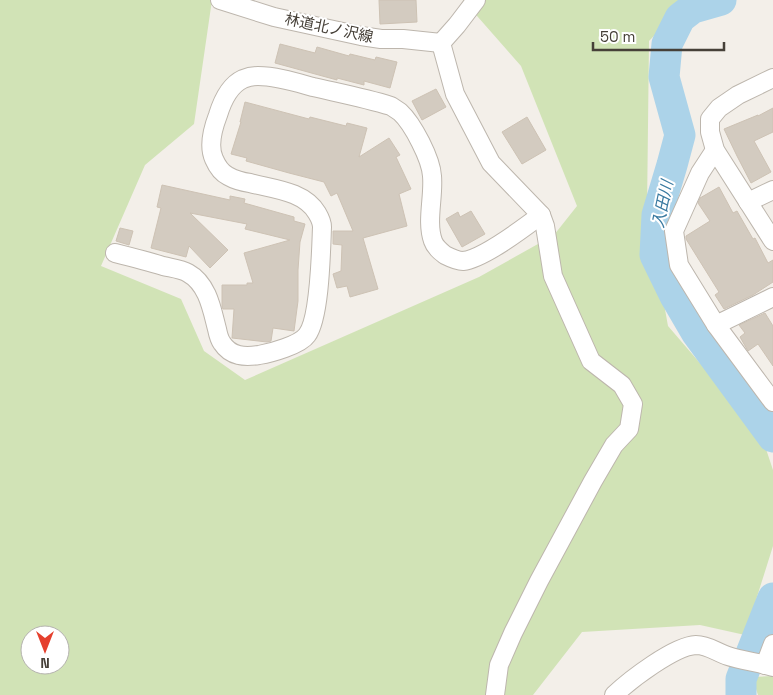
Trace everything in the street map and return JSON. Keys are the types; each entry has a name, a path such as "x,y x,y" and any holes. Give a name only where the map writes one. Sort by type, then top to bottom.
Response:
{"street":[{"name":"林道北ノ沢線","path":"220,0 274,17 361,36 440,43"},
{"path":"476,0 440,43 455,94 491,163 542,215 553,276 591,362 622,385 633,404 629,429 614,445 592,481 513,633 500,666 495,695"},
{"path":"115,253 174,268 188,273 198,281 207,297 220,342 234,354 245,357 265,354 289,346 306,337 312,328 318,296 322,227 319,216 315,209 300,197 228,176 219,168 213,158 213,130 220,108 230,89 237,82 250,76 277,78 325,89 391,106 400,113 408,121 417,136 430,165 432,176 430,206 433,241 439,250 450,258 463,261 477,258 542,215"},
{"path":"773,78 738,95 719,108 710,119 710,132 715,150 773,241"},
{"path":"715,150 700,173 674,231 679,265 716,325 773,402"},
{"path":"748,202 773,190"},
{"path":"716,325 773,297"},
{"path":"614,695 656,663 682,648 694,645 709,646 719,653 730,657 767,665 773,644"}],"green space":[{"path":"0,0 212,0 194,124 145,165 101,266 181,299 204,351 245,380 479,277 554,235 577,206 521,66 463,0 689,0 649,41 647,210 668,326 761,434 773,470 773,546 745,635 700,625 582,632 533,695 0,695"},
{"path":"773,676 773,695 758,695 752,677"}],"building":[{"path":"379,0 416,0 417,22 380,24"},
{"path":"280,44 315,53 317,47 349,56 350,54 375,60 376,57 397,62 390,88 364,81 364,85 337,78 337,80 275,63"},
{"path":"436,89 446,107 422,120 412,101"},
{"path":"245,102 309,119 310,117 346,126 347,123 367,128 359,157 389,138 400,155 396,157 411,189 399,194 407,226 363,238 378,289 350,297 347,286 337,288 333,274 341,271 342,245 333,244 333,231 353,231 337,193 331,196 324,182 246,161 247,158 231,154"},
{"path":"773,108 773,132 754,141 771,172 751,183 724,129"},
{"path":"527,117 546,150 522,164 502,132"},
{"path":"162,185 230,200 230,196 245,199 244,203 294,217 294,221 305,224 300,242 298,301 294,331 273,328 271,341 267,342 232,338 234,309 223,309 222,307 222,285 247,285 247,283 253,283 244,253 290,240 245,229 247,224 190,213 228,250 210,268 189,246 186,257 151,248 161,208 157,207"},
{"path":"719,187 733,213 737,211 753,239 755,238 768,263 773,260 773,282 753,295 724,309 715,295 719,292 686,239 686,236 710,221 698,203 700,198"},
{"path":"471,211 485,234 462,247 446,219 458,212 460,217"},
{"path":"120,228 133,231 129,245 116,241"},
{"path":"765,313 773,326 773,366 758,344 748,351 740,337 745,333 739,325"}],"waterway":[{"name":"入田川","path":"721,0 693,8 680,18 667,44 664,77 680,135 657,215 655,255 675,296 696,332 773,437"},
{"name":"入田川","path":"741,695 741,679 773,598"}]}
